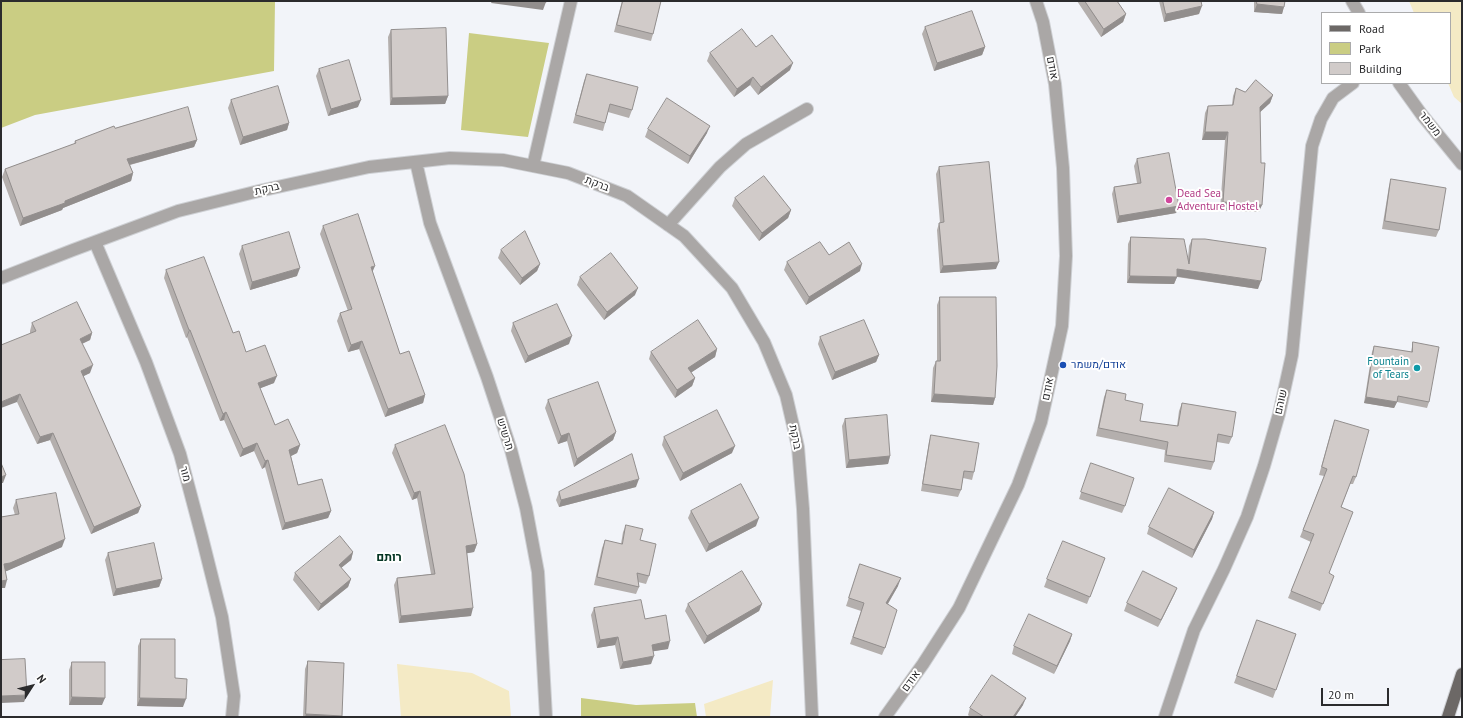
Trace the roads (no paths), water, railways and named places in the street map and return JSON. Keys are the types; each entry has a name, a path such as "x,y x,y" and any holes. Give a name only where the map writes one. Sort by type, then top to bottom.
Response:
{"main road":[{"path":"1448,717 1462,674"}],"street":[{"path":"533,166 571,1"},
{"name":"אודם","path":"885,717 923,664 959,608 1018,485 1041,422 1062,326 1066,256 1063,168 1055,84 1043,22 1036,1"},
{"path":"1352,1 1358,12"},
{"name":"שוהם","path":"1165,717 1194,630 1224,569 1247,517 1264,466 1292,355 1312,146 1321,119 1333,98 1352,84"},
{"name":"משמר","path":"1400,84 1431,127 1462,164"},
{"path":"668,225 720,167 746,144 807,109"},
{"name":"ברקת","path":"1,278 178,211 251,192 369,167 450,158 503,160 568,173 627,196 684,236 732,288 764,342 786,395 798,447 812,717"},
{"name":"תרשיש","path":"416,162 430,223 487,377 511,450 526,508 538,572 546,717"},
{"name":"מור","path":"95,242 146,362 180,454 222,618 234,696 232,717"}],"place":[{"name":"Dead Sea Adventure Hostel","path":"1169,200"},
{"name":"אודם/משמר","path":"1063,365"},
{"name":"Fountain of Tears","path":"1417,368"}],"district":[{"name":"רותם","path":"389,558"}]}
